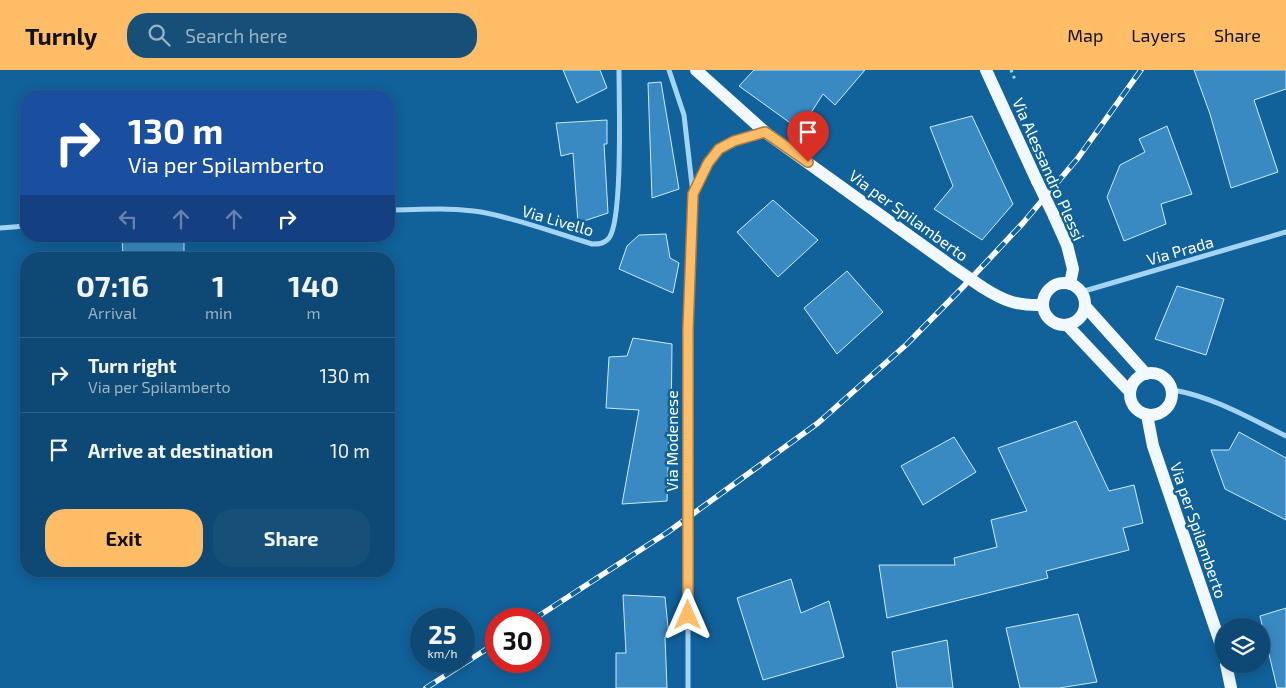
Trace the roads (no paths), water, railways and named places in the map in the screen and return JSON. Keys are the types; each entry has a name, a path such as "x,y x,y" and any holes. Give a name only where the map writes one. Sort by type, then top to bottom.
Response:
{"main road":[{"path":"696,70 765,132"},
{"name":"Via Alessandro Plessi","path":"986,70 1067,246 1073,269 1070,284"},
{"name":"Via per Spilamberto","path":"765,132 982,287 1000,298 1024,306 1043,305"},
{"path":"1085,306 1079,319 1074,323 1060,325 1048,318 1043,305 1043,298 1051,287 1057,284 1070,284 1081,292 1085,306 1146,374"},
{"path":"1067,325 1130,392"},
{"path":"1146,374 1160,374 1173,390 1171,404 1161,414 1148,415 1135,408 1131,402 1130,392 1134,382 1140,376 1146,374"},
{"name":"Via per Spilamberto","path":"1148,415 1154,446 1215,627"},
{"path":"1228,673 1232,688"}],"street":[{"name":"Via Livello","path":"395,210 480,212 592,244 602,244 608,240 615,222 620,70"},
{"name":"Via Modenese","path":"669,70 684,115 693,194 688,329 688,688"},
{"name":"Via Modenese","path":"693,194 708,163 719,149 734,141 765,132"},
{"path":"0,228 20,226"},
{"name":"Via Prada","path":"1081,292 1286,232"},
{"path":"1173,390 1192,393 1212,400 1286,436"}],"railway":[{"path":"550,609 668,532 818,423 907,344 1023,223 1078,158 1141,70"},
{"path":"426,688 485,650"}]}
